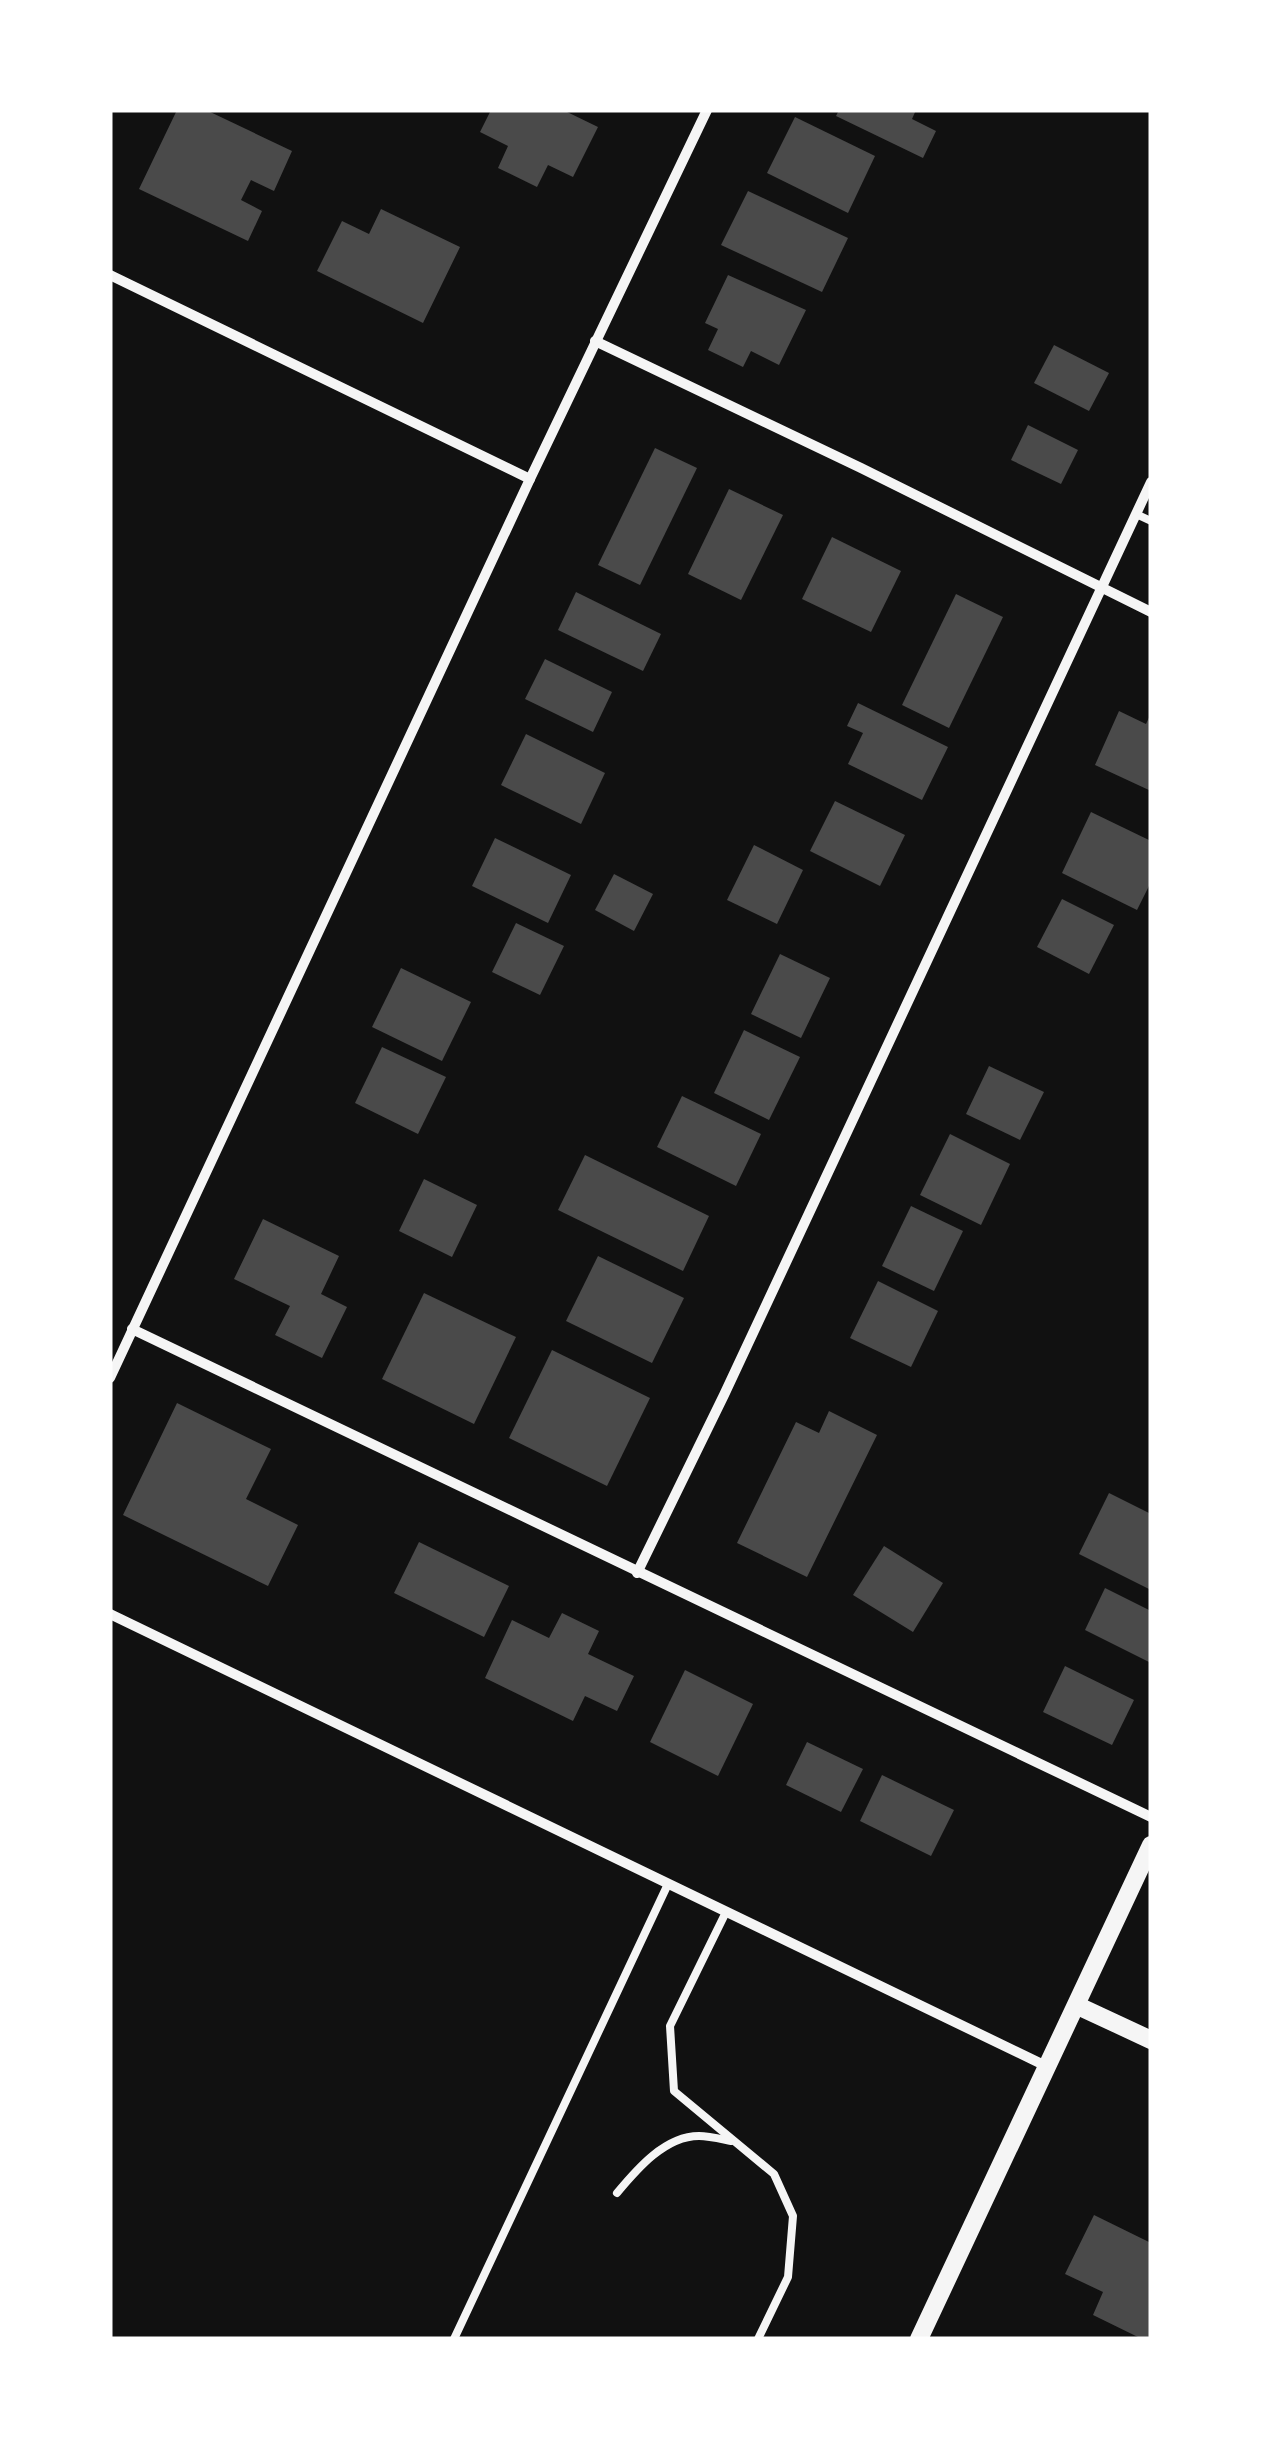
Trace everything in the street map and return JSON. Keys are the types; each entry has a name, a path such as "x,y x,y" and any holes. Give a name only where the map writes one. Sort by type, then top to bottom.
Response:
{"street":[{"path":"110,1378 594,342 707,110"},
{"path":"110,274 530,479"},
{"path":"594,342 861,468 1151,612"},
{"path":"637,1572 724,1395 1151,482"},
{"path":"132,1329 1151,1817"},
{"path":"110,1614 1048,2068"},
{"path":"919,2339 1151,1845"},
{"path":"1078,2006 1151,2040"}],"lane":[{"path":"1136,514 1151,521"},
{"path":"454,2339 668,1884"},
{"path":"726,1912 670,2026 674,2091 774,2174 793,2216 788,2277 758,2339"},
{"path":"617,2194 668,2144 696,2136 735,2142"}],"building":[{"path":"177,110 206,110 292,151 274,191 251,180 241,200 262,211 248,241 139,189"},
{"path":"491,110 563,110 598,127 573,177 548,165 537,187 498,168 508,146 480,132"},
{"path":"839,110 916,110 912,119 936,131 923,158 836,116"},
{"path":"795,117 875,156 848,213 767,173"},
{"path":"748,191 848,238 822,292 721,245"},
{"path":"381,209 460,247 423,323 317,271 342,221 369,234"},
{"path":"728,275 806,310 779,365 751,351 743,367 708,350 718,329 705,323"},
{"path":"1054,345 1109,373 1089,411 1034,383"},
{"path":"1028,425 1078,450 1061,484 1011,460"},
{"path":"655,448 697,468 640,585 598,565"},
{"path":"729,489 783,515 741,600 688,574"},
{"path":"832,537 901,571 871,632 802,599"},
{"path":"576,592 661,634 643,671 558,630"},
{"path":"956,594 1003,617 949,728 902,705"},
{"path":"545,659 612,692 593,732 525,699"},
{"path":"858,703 948,747 922,800 848,764 863,733 847,726"},
{"path":"1119,711 1146,724 1151,713 1151,791 1095,765"},
{"path":"526,734 605,773 581,824 501,785"},
{"path":"835,801 905,835 880,886 810,851"},
{"path":"1091,812 1151,841 1151,882 1137,910 1062,873"},
{"path":"495,838 571,875 548,923 472,886"},
{"path":"754,845 803,870 777,924 727,900"},
{"path":"614,874 653,894 634,931 595,910"},
{"path":"1062,899 1114,925 1089,974 1037,947"},
{"path":"516,923 564,946 540,995 492,972"},
{"path":"780,954 830,978 801,1038 751,1014"},
{"path":"401,968 471,1002 442,1061 372,1027"},
{"path":"744,1030 800,1057 769,1120 714,1093"},
{"path":"382,1047 446,1077 418,1134 355,1103"},
{"path":"989,1066 1044,1092 1020,1140 966,1114"},
{"path":"682,1096 761,1134 736,1186 657,1147"},
{"path":"950,1134 1010,1164 981,1225 920,1195"},
{"path":"585,1155 709,1216 683,1271 558,1210"},
{"path":"424,1179 477,1205 452,1257 399,1231"},
{"path":"911,1206 963,1231 934,1291 882,1266"},
{"path":"263,1219 339,1256 321,1294 347,1307 322,1358 275,1335 290,1306 234,1279"},
{"path":"598,1256 684,1298 652,1363 566,1321"},
{"path":"878,1281 938,1311 911,1367 850,1338"},
{"path":"424,1293 516,1337 474,1424 382,1379"},
{"path":"552,1350 650,1398 607,1486 509,1438"},
{"path":"177,1403 271,1449 246,1499 298,1525 268,1586 123,1515"},
{"path":"829,1411 877,1435 807,1577 737,1543 796,1422 819,1433"},
{"path":"1109,1493 1151,1514 1151,1590 1079,1554"},
{"path":"419,1542 509,1586 484,1637 394,1593"},
{"path":"884,1546 943,1583 913,1632 853,1595"},
{"path":"1105,1588 1151,1611 1149,1662 1085,1630"},
{"path":"562,1613 599,1631 588,1654 634,1676 617,1711 585,1696 573,1721 485,1678 512,1620 549,1638"},
{"path":"1065,1666 1134,1700 1112,1745 1043,1712"},
{"path":"685,1670 753,1704 718,1776 650,1742"},
{"path":"807,1742 863,1769 841,1812 786,1785"},
{"path":"882,1775 954,1810 931,1856 860,1821"},
{"path":"1094,2215 1151,2243 1151,2339 1142,2339 1093,2315 1103,2292 1065,2274"}]}
